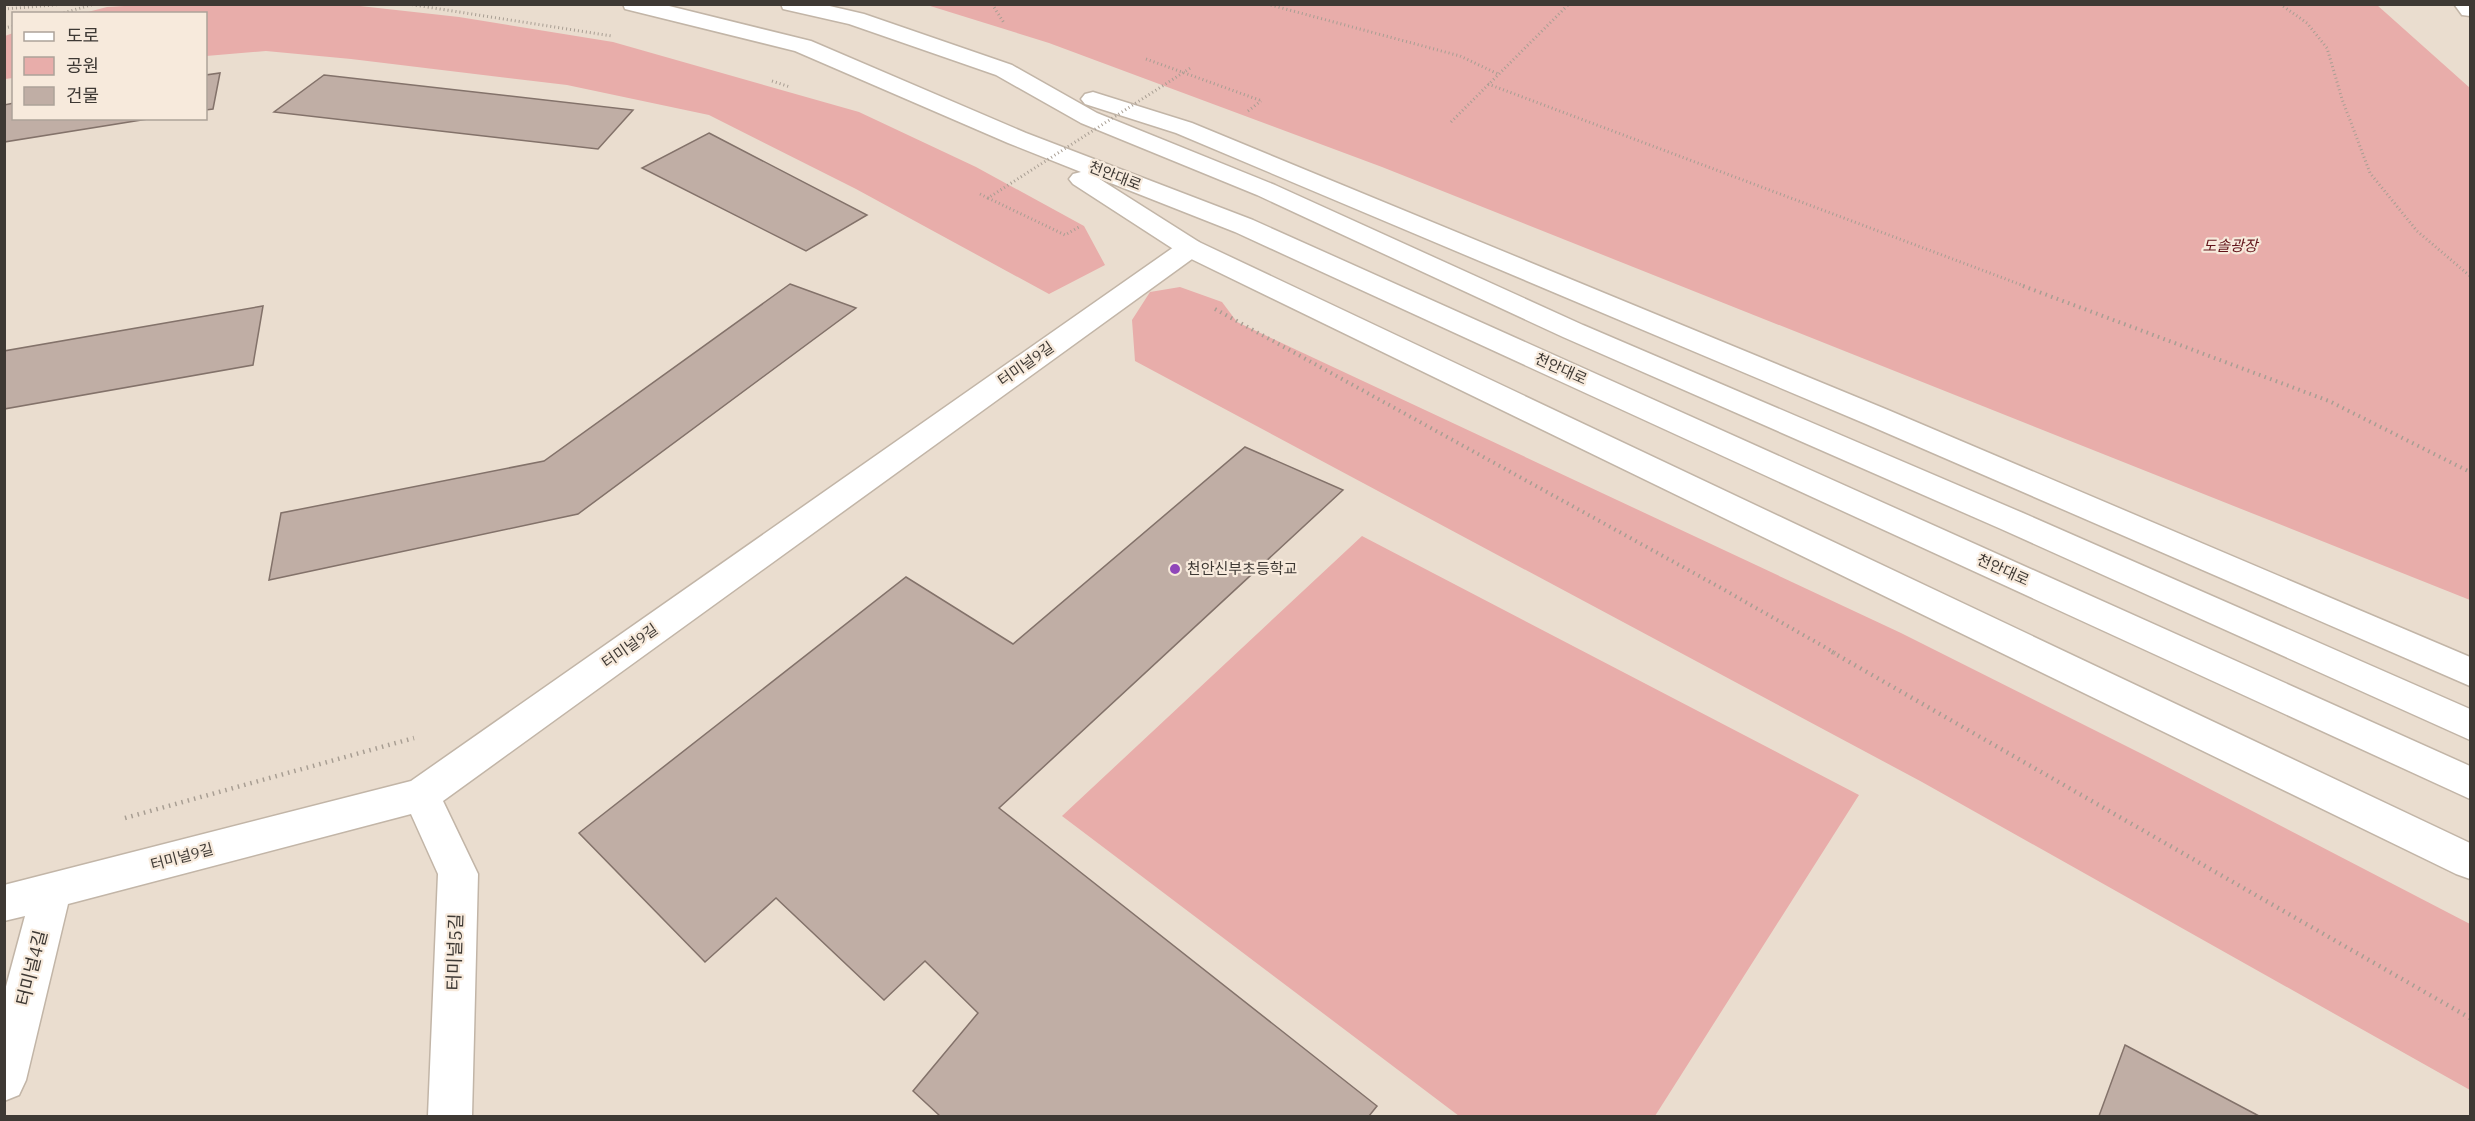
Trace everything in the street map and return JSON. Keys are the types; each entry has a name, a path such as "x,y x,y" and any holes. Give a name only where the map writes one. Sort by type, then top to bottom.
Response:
{"main road":[{"name":"천안대로","path":"633,4 802,46 1017,138 1286,245 2470,783"},
{"path":"791,4 856,20 1184,128 1877,417 2470,672"},
{"path":"2464,4 2470,10"},
{"path":"1004,70 1089,118 1266,190 1573,331 2022,526 2470,725"},
{"path":"1017,138 1190,248 2470,862"},
{"name":"터미널9길","path":"4,903 421,795 1190,248"},
{"name":"터미널5길","path":"421,795 458,874 450,1116"},
{"name":"터미널4길","path":"4,1080 51,891"}],"path":[{"path":"4,9 66,4"},
{"path":"67,12 94,4"},
{"path":"408,4 622,38"},
{"path":"992,4 1004,23"},
{"path":"1267,4 1460,56 1498,74"},
{"path":"1450,122 1569,4"},
{"path":"2280,4 2307,23 2327,48 2342,99 2370,173 2417,231 2470,276"},
{"path":"1146,59 1262,101"},
{"path":"988,198 1192,67"},
{"path":"763,79 796,88"},
{"path":"1488,84 2329,400 2470,472"},
{"path":"1012,177 1021,182"},
{"path":"980,194 1065,235"},
{"path":"1155,273 1248,328 1720,588 2470,1018"},
{"path":"125,818 424,735"}],"green space":[{"path":"351,5 459,17 613,42 859,112 976,167 1084,226 1105,265 1049,294 856,189 709,115 567,85 351,59 266,51 207,56 207,12 88,12 107,7"},
{"name":"도솔광장","path":"927,5 2377,5 2470,88 2470,600 1382,167 1049,43"},
{"path":"12,33 12,78 5,79 5,36"},
{"path":"1180,287 1222,302 1237,322 1901,633 2150,758 2470,924 2470,1090 1922,782 1135,361 1132,320 1150,292"},
{"path":"1362,536 1859,795 1655,1116 1459,1116 1062,816"}],"building":[{"path":"220,73 213,109 207,110 207,75"},
{"path":"324,75 633,110 598,149 274,112"},
{"path":"12,103 12,120 142,120 4,142 4,105"},
{"path":"709,133 867,215 806,251 642,168"},
{"path":"790,284 856,308 578,514 269,580 281,513 544,461"},
{"path":"263,306 253,365 4,409 4,351"},
{"path":"1245,447 1343,490 999,808 1377,1106 1369,1116 940,1116 913,1091 978,1013 925,961 884,1000 776,898 705,962 579,833 906,577 1013,644"},
{"path":"2125,1045 2259,1116 2099,1116"}],"place":[{"name":"천안신부초등학교","path":"1175,569"}]}
